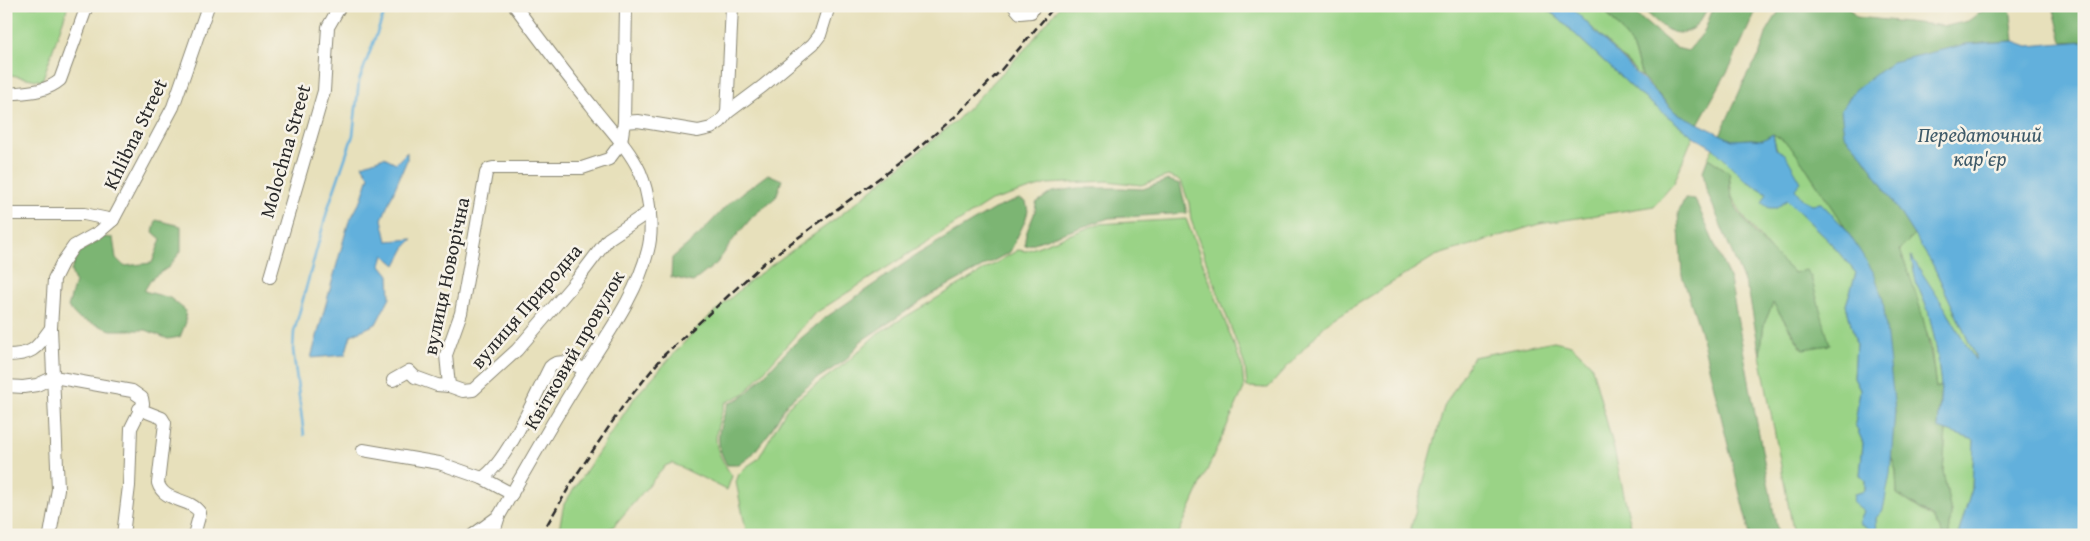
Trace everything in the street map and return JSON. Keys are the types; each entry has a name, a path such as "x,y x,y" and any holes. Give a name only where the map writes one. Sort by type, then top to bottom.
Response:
{"street":[{"path":"6,94 44,89 53,86 60,80 87,6"},
{"name":"Khlibna Street","path":"50,535 58,489 51,328 54,279 74,246 99,232 114,220 173,107 208,6"},
{"name":"Molochna Street","path":"270,277 324,91 328,26 340,6"},
{"name":"Квітковий провулок","path":"493,535 499,516 585,369 611,332 641,274 649,248 650,211 640,171 621,143 557,63 515,6"},
{"path":"621,143 624,122 626,6"},
{"path":"727,113 732,6"},
{"path":"624,122 638,121 698,130 711,128 813,44 820,35 828,6"},
{"path":"1014,6 1020,13 1031,12 1034,6"},
{"name":"вулиця Новорічна","path":"449,386 446,372 446,354 461,313 486,173 489,169 493,168 582,168 608,159 621,143"},
{"name":"вулиця Природна","path":"393,380 409,371 415,377 463,391 473,390 482,385 517,350 577,280 608,240 650,211"},
{"name":"Khlibna Street","path":"6,214 84,214 114,220"},
{"path":"6,354 24,355 33,350 51,328"},
{"path":"482,478 495,466 510,444 554,362 560,361 585,369"},
{"path":"6,386 23,387 36,385 54,378 132,391 142,398 143,404 131,428 129,486 123,535"},
{"path":"139,409 162,418 165,423 158,483 160,490 165,495 196,507 200,513 194,535"},
{"path":"363,450 439,463 482,478 512,494"},
{"path":"473,535 499,516"}],"green space":[{"path":"14,6 68,6 42,81 6,74 6,42"},
{"path":"1060,6 1544,6 1638,93 1693,136 1674,183 1654,206 1539,224 1435,256 1327,323 1268,388 1247,387 1245,366 1191,220 1189,203 1181,181 1168,176 1141,185 1107,181 1047,184 991,201 814,314 745,393 725,403 716,433 716,441 720,456 732,476 727,490 672,463 665,466 613,527 589,535 572,535 559,529 564,504 635,397 699,326 751,280 837,218 956,121 1028,46"},
{"path":"1570,6 1601,6 1631,43 1643,78"},
{"path":"1601,6 1626,6 1676,48 1688,51 1704,32 1714,6 1754,6 1754,15 1731,65 1698,124 1675,112 1643,78 1631,43"},
{"path":"1640,6 1671,6 1677,12 1682,6 1708,6 1694,27 1689,31 1677,33 1663,27"},
{"path":"1782,6 1847,6 1856,17 1947,26 1968,21 1989,6 2010,6 2014,41 1966,44 1844,135 1864,157 1914,235 1900,250 1923,318 1931,352 1936,388 1941,386 1938,427 1946,430 1943,471 1951,513 1949,535 1943,535 1933,517 1897,494 1896,471 1891,455 1895,411 1889,368 1842,222 1793,150 1781,139 1773,134 1763,140 1732,140 1720,135 1747,75 1759,56 1767,31"},
{"path":"2053,6 2084,6 2084,41 2062,42"},
{"path":"1773,134 1793,150 1845,228 1821,203 1812,205 1797,194 1784,168"},
{"path":"1713,148 1745,180 1768,193 1787,200 1829,241 1856,273 1846,305 1856,343 1854,378 1860,390 1855,424 1863,443 1860,475 1865,481 1864,511 1869,535 1794,535 1760,355 1764,324 1773,303 1802,349 1817,303 1811,277 1794,273 1775,256 1746,220 1732,197 1729,172 1708,158"},
{"path":"1708,158 1729,172 1732,199 1744,219 1760,239 1794,273 1806,270 1811,277 1830,345 1803,349 1773,303 1764,324 1760,355 1749,294 1706,189 1703,171"},
{"path":"768,174 782,180 776,197 753,216 717,263 693,282 671,277 672,258 699,235 729,203"},
{"path":"1168,180 1180,184 1187,213 1109,218 1025,246 1026,235 1036,203 1052,192 1078,188 1143,189"},
{"path":"1685,198 1695,199 1730,280 1778,535 1750,535 1700,330 1682,275 1678,213"},
{"path":"1019,199 1026,202 1028,211 1010,252 934,293 861,341 846,360 818,378 787,403 770,432 751,456 739,465 727,465 720,449 719,434 728,404 744,396 793,345 825,318 918,254 994,209"},
{"path":"1186,219 1242,366 1244,388 1178,535 747,535 736,482 739,474 758,459 789,405 847,362 878,333 1018,250 1026,251 1098,224"},
{"path":"156,220 181,226 181,251 169,267 152,278 144,291 170,298 185,310 186,322 180,337 168,339 146,330 111,330 78,318 68,307 75,282 71,271 78,253 104,237 113,238 116,258 124,266 152,263 161,239 153,232"},
{"path":"1914,235 1933,265 1975,355 1976,362 1945,308 1916,282 1928,310 1936,345 1941,386 1936,388 1931,346 1900,250"},
{"path":"1554,341 1571,345 1591,364 1613,445 1633,535 1409,535 1444,407 1473,357"},
{"path":"1946,430 1974,440 1972,489 1958,535 1949,535 1951,513 1943,471"},
{"path":"1891,455 1896,471 1897,494 1933,518 1943,535 1877,535 1876,518 1883,510"}],"water":[{"path":"1544,6 1570,6 1675,112 1732,140 1763,140 1773,134 1776,149 1785,154 1801,182 1795,189 1802,199 1812,204 1821,203 1845,228 1874,273 1883,300 1895,411 1890,474 1883,510 1876,518 1877,535 1869,535 1868,528 1859,523 1864,511 1853,502 1854,494 1865,491 1865,481 1860,475 1863,443 1855,424 1860,390 1854,378 1856,343 1846,305 1856,273 1829,241 1787,200 1777,208 1769,208 1762,203 1767,193 1745,180 1713,148 1693,136 1638,93"},
{"name":"Передаточний кар'єр","path":"2014,41 2028,46 2084,41 2084,535 1958,535 1972,489 1974,440 1938,428 1941,386 1936,345 1928,310 1916,282 1911,256 1945,308 1975,360 1975,355 1933,265 1864,157 1844,135 1841,110 1855,90 1892,62 1966,44"},
{"path":"407,152 407,160 382,219 387,241 413,239 406,246 396,265 384,255 381,265 389,275 390,297 376,324 351,335 345,355 311,358 348,224 362,198 369,176 362,165 384,157 396,163"}],"waterway":[{"path":"304,435 293,350 294,332 328,208 353,135 359,81 387,6"}],"railway":[{"path":"541,535 575,477 623,406 664,355 765,262 908,157 957,115 1001,70 1055,6"}]}
